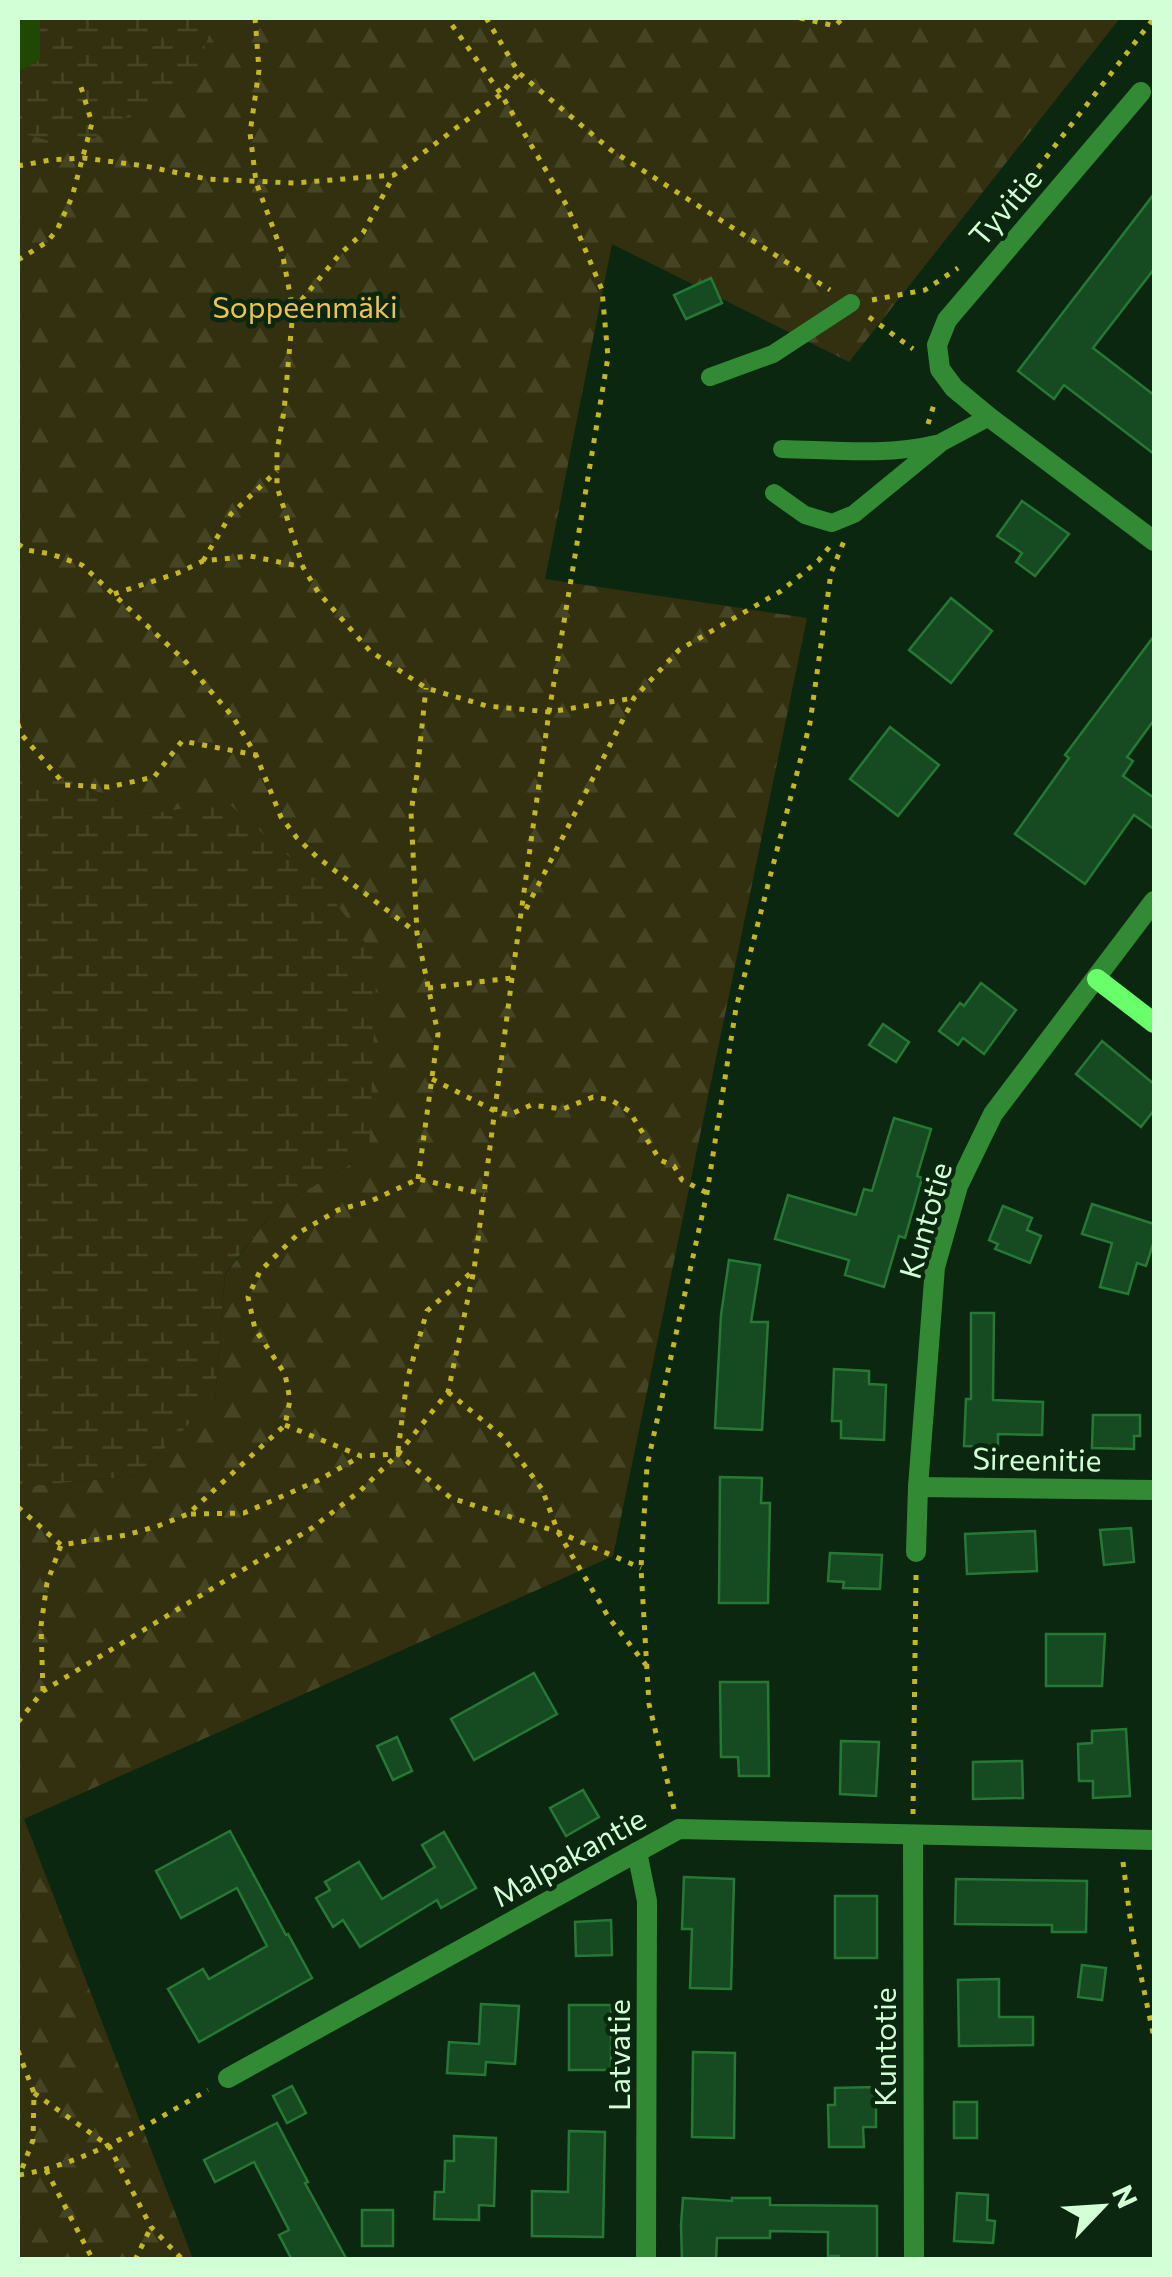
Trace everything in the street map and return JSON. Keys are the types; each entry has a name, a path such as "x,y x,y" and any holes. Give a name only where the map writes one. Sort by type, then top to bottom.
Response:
{"street":[{"name":"Tyvitie","path":"940,369 937,345 946,320 1141,92"},
{"path":"940,369 954,388 990,418 1154,541"},
{"name":"Kuntotie","path":"916,1552 935,1267 958,1186 994,1114 1154,902"},
{"path":"1097,979 1154,1023"},
{"name":"Sireenitie","path":"918,1487 1154,1490"},
{"name":"Malpakantie","path":"228,2078 679,1829 1154,1840"},
{"name":"Kuntotie","path":"912,1835 914,2260"},
{"name":"Latvatie","path":"637,1852 647,1900 646,2260"}],"lane":[{"path":"710,377 773,354 851,304"},
{"path":"782,448 919,448 942,442 990,418"},
{"path":"774,493 806,516 832,523 854,514 942,442"}],"path":[{"path":"254,18 260,70 250,133 256,182 282,252 293,310 284,411 276,451 277,487 303,567 318,592 370,651 426,688 487,706 549,712 634,698"},
{"path":"18,1722 42,1691 312,1528 360,1491 398,1454 448,1392 474,1270 549,712 608,356 602,290 567,206 501,94 448,18"},
{"path":"486,18 520,73 610,150 851,304 940,369 933,413 919,448"},
{"path":"800,18 835,26 842,18"},
{"path":"998,219 1152,19"},
{"path":"293,310 362,233 394,175 501,94 520,73"},
{"path":"18,260 47,242 57,230 72,196 92,123 80,84"},
{"path":"18,166 84,158 207,178 294,183 394,175"},
{"path":"851,304 925,290 963,265"},
{"path":"204,560 231,514 277,470"},
{"path":"522,916 634,698 679,650 781,591 818,561 854,514"},
{"path":"679,1829 649,1704 641,1568 648,1466 706,1193 736,1008 810,723 832,573 854,514"},
{"path":"18,544 26,550 82,565 184,660 233,717 256,755 281,817 297,838 417,933"},
{"path":"114,594 204,560 250,556 303,567"},
{"path":"418,1179 438,1034 417,933 411,812 426,688"},
{"path":"18,724 65,785 110,787 154,777 182,741 256,755"},
{"path":"18,742 22,734"},
{"path":"428,988 512,978"},
{"path":"432,1079 495,1111 510,1114 531,1105 564,1109 592,1097 611,1100 629,1112 660,1160 674,1166 682,1180 706,1193"},
{"path":"61,1545 126,1535 188,1514 285,1426 290,1400 286,1374 255,1329 248,1297 260,1271 300,1232 338,1210 371,1202 418,1179 484,1194"},
{"path":"398,1454 407,1380 428,1311 474,1270"},
{"path":"448,1392 502,1437 542,1489 558,1532 609,1618 646,1666"},
{"path":"285,1426 362,1456 398,1454 452,1498 558,1532 641,1568"},
{"path":"188,1514 244,1513 362,1456"},
{"path":"18,1506 61,1545"},
{"path":"42,1691 41,1626 47,1582 61,1545"},
{"path":"912,1835 916,1552"},
{"path":"1120,1839 1132,1933 1154,2038"},
{"path":"18,2051 34,2093 33,2140 18,2175"},
{"path":"18,2175 46,2170 108,2146 228,2078"},
{"path":"34,2093 108,2146 150,2228 183,2260"},
{"path":"46,2170 93,2260"},
{"path":"135,2260 150,2228"}],"green space":[{"name":"Soppeenmäki","path":"40,18 1120,18 849,362 612,244 545,579 807,618 613,1556 24,1819 193,2259 18,2259 18,1487 135,1476 215,1400 225,1275 275,1209 369,1153 227,803 147,814 43,768 18,776 18,69 21,71"},
{"path":"40,18 215,18 198,67 95,138 53,142 18,132 18,69 21,71 40,59"},
{"path":"43,768 147,814 227,802 324,887 377,959 369,1153 275,1209 225,1274 215,1400 135,1476 18,1487 18,776"}],"shaded area":[{"path":"18,18 40,18 40,59 20,71 18,69"}],"building":[{"path":"1154,194 1154,269 1093,348 1154,395 1154,454 1064,385 1054,399 1018,371"},
{"path":"711,278 722,303 686,319 674,295"},
{"path":"1022,501 1069,534 1035,576 1016,562 1022,553 997,536"},
{"path":"951,598 992,631 951,683 909,650"},
{"path":"1154,636 1154,720 1127,757 1133,761 1123,776 1154,798 1154,829 1134,815 1085,884 1015,834 1069,758 1065,755"},
{"path":"890,727 939,765 898,816 850,779"},
{"path":"981,983 1016,1010 984,1054 963,1038 958,1045 939,1031"},
{"path":"883,1024 909,1042 896,1062 869,1045"},
{"path":"1102,1041 1154,1084 1154,1110 1141,1127 1076,1074"},
{"path":"894,1118 931,1129 905,1238 899,1236 884,1287 845,1275 849,1260 775,1239 788,1195 856,1215 864,1189 872,1191"},
{"path":"1092,1204 1154,1224 1154,1241 1146,1266 1137,1263 1128,1294 1100,1287 1112,1243 1082,1234"},
{"path":"1003,1206 1032,1218 1027,1230 1041,1236 1030,1263 995,1249 998,1244 989,1240"},
{"path":"729,1260 760,1265 751,1322 768,1322 762,1430 715,1428 721,1315"},
{"path":"971,1313 994,1313 993,1400 1043,1402 1042,1435 998,1434 998,1447 964,1446 966,1399 971,1399"},
{"path":"834,1369 869,1371 869,1384 886,1385 884,1440 841,1438 841,1421 832,1421"},
{"path":"1093,1415 1140,1415 1140,1436 1134,1436 1134,1449 1092,1448"},
{"path":"720,1477 762,1478 761,1503 770,1503 768,1603 719,1603"},
{"path":"1131,1528 1134,1562 1104,1565 1100,1530"},
{"path":"1035,1531 1037,1571 967,1574 965,1534"},
{"path":"830,1553 882,1555 880,1589 843,1588 844,1582 828,1581"},
{"path":"1046,1634 1105,1634 1102,1686 1046,1686"},
{"path":"534,1673 557,1714 474,1760 451,1719"},
{"path":"720,1682 768,1682 769,1776 739,1776 738,1757 721,1757"},
{"path":"1126,1729 1130,1796 1093,1798 1093,1781 1079,1781 1078,1744 1092,1743 1092,1731"},
{"path":"397,1737 412,1771 393,1780 377,1746"},
{"path":"841,1741 879,1742 876,1796 840,1794"},
{"path":"1022,1761 1023,1798 973,1799 973,1762"},
{"path":"583,1790 599,1817 566,1836 550,1808"},
{"path":"230,1831 312,1978 199,2042 168,1989 203,1969 209,1979 267,1946 237,1888 181,1918 156,1871"},
{"path":"444,1832 476,1888 441,1908 437,1900 360,1947 343,1920 333,1927 316,1898 330,1890 325,1882 359,1862 382,1899 435,1867 422,1845"},
{"path":"684,1877 734,1879 731,1989 690,1988 692,1929 682,1929"},
{"path":"956,1879 1087,1881 1086,1932 1052,1932 1052,1925 955,1924"},
{"path":"835,1896 877,1896 877,1958 835,1958"},
{"path":"611,1920 612,1955 576,1956 575,1922"},
{"path":"1082,1965 1106,1968 1102,2000 1078,1997"},
{"path":"999,1979 999,2017 1033,2017 1033,2045 959,2046 958,1980"},
{"path":"481,2004 519,2006 515,2064 486,2062 485,2075 447,2073 449,2042 479,2044"},
{"path":"569,2005 611,2005 611,2070 569,2070"},
{"path":"693,2052 735,2053 734,2138 692,2137"},
{"path":"292,2086 306,2113 287,2123 273,2096"},
{"path":"876,2087 876,2127 863,2127 864,2147 829,2147 828,2105 835,2105 835,2088"},
{"path":"954,2102 977,2102 977,2138 954,2138"},
{"path":"277,2123 347,2260 292,2260 279,2235 289,2230 254,2162 215,2182 204,2160"},
{"path":"569,2131 605,2132 603,2237 532,2236 532,2191 568,2192"},
{"path":"454,2136 496,2138 494,2206 479,2205 479,2220 434,2219 435,2192 444,2192 445,2161 454,2161"},
{"path":"957,2193 988,2195 987,2220 995,2221 993,2243 954,2241"},
{"path":"683,2198 770,2198 770,2205 877,2206 877,2260 839,2260 839,2256 828,2256 828,2232 770,2231 770,2238 717,2238 716,2260 682,2260"},
{"path":"362,2210 393,2210 393,2246 362,2246"}]}
